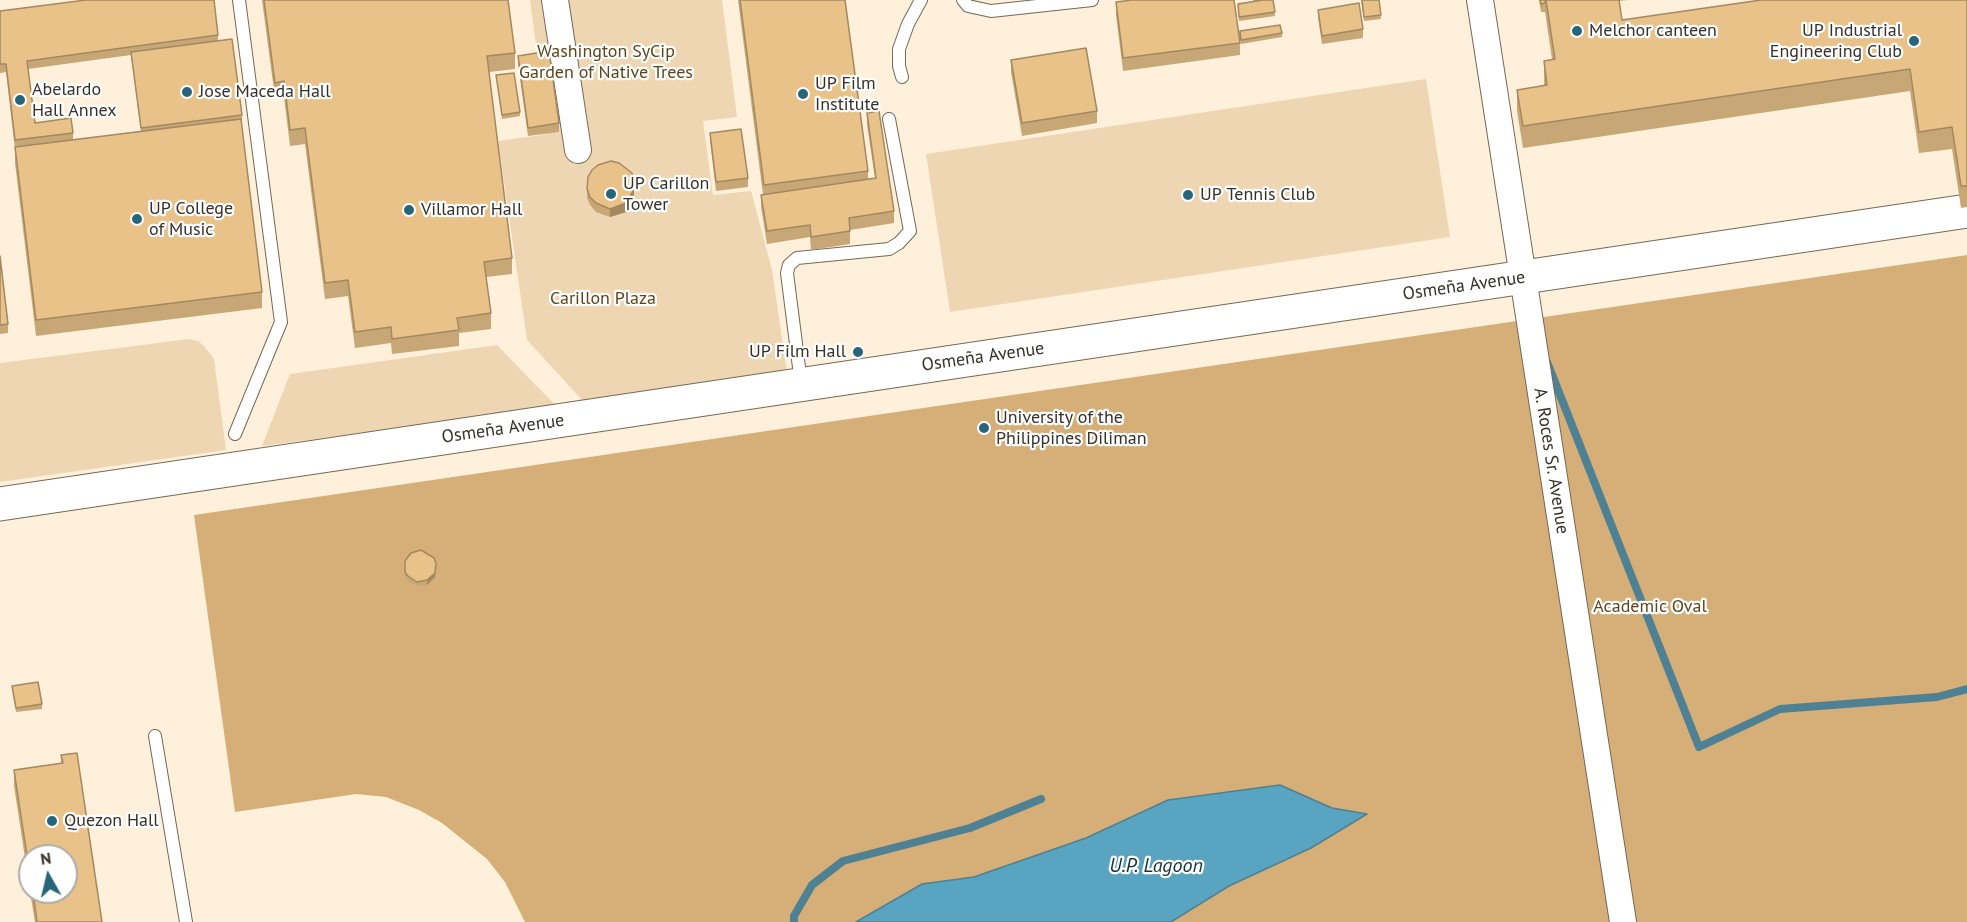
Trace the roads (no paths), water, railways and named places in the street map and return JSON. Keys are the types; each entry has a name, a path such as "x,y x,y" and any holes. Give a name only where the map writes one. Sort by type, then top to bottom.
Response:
{"street":[{"path":"555,0 578,150"},
{"name":"A. Roces Sr. Avenue","path":"1480,0 1623,922"},
{"name":"Osmeña Avenue","path":"0,504 1967,211"}],"lane":[{"path":"235,434 281,322 239,0"},
{"path":"902,77 899,66 899,49 908,24 921,0"},
{"path":"963,0 968,6 991,11 1092,0"},
{"path":"801,384 787,273 789,265 797,258 889,249 899,243 910,231 889,118"},
{"path":"155,736 186,922"}],"water":[{"name":"U.P. Lagoon","path":"1280,785 1332,808 1367,814 1311,848 1229,886 1171,922 856,922 922,884 974,877 1086,838 1168,800"}],"waterway":[{"path":"1547,362 1699,747 1780,709 1937,697 1967,689"},
{"path":"794,922 794,916 812,885 843,861 970,828 1041,799"}],"place":[{"name":"Melchor canteen","path":"1577,31"},
{"name":"UP Industrial Engineering Club","path":"1914,41"},
{"name":"Jose Maceda Hall","path":"187,92"},
{"name":"UP Film Institute","path":"803,94"},
{"name":"Abelardo Hall Annex","path":"20,100"},
{"name":"UP Carillon Tower","path":"611,194"},
{"name":"UP Tennis Club","path":"1188,195"},
{"name":"Villamor Hall","path":"409,210"},
{"name":"UP College of Music","path":"137,219"},
{"name":"UP Film Hall","path":"858,352"},
{"name":"University of the Philippines Diliman","path":"984,428"},
{"name":"Quezon Hall","path":"52,821"}],"park label":[{"name":"Washington SyCip Garden of Native Trees","path":"606,62"},
{"name":"Carillon Plaza","path":"603,299"},
{"name":"Academic Oval","path":"1650,607"}]}
